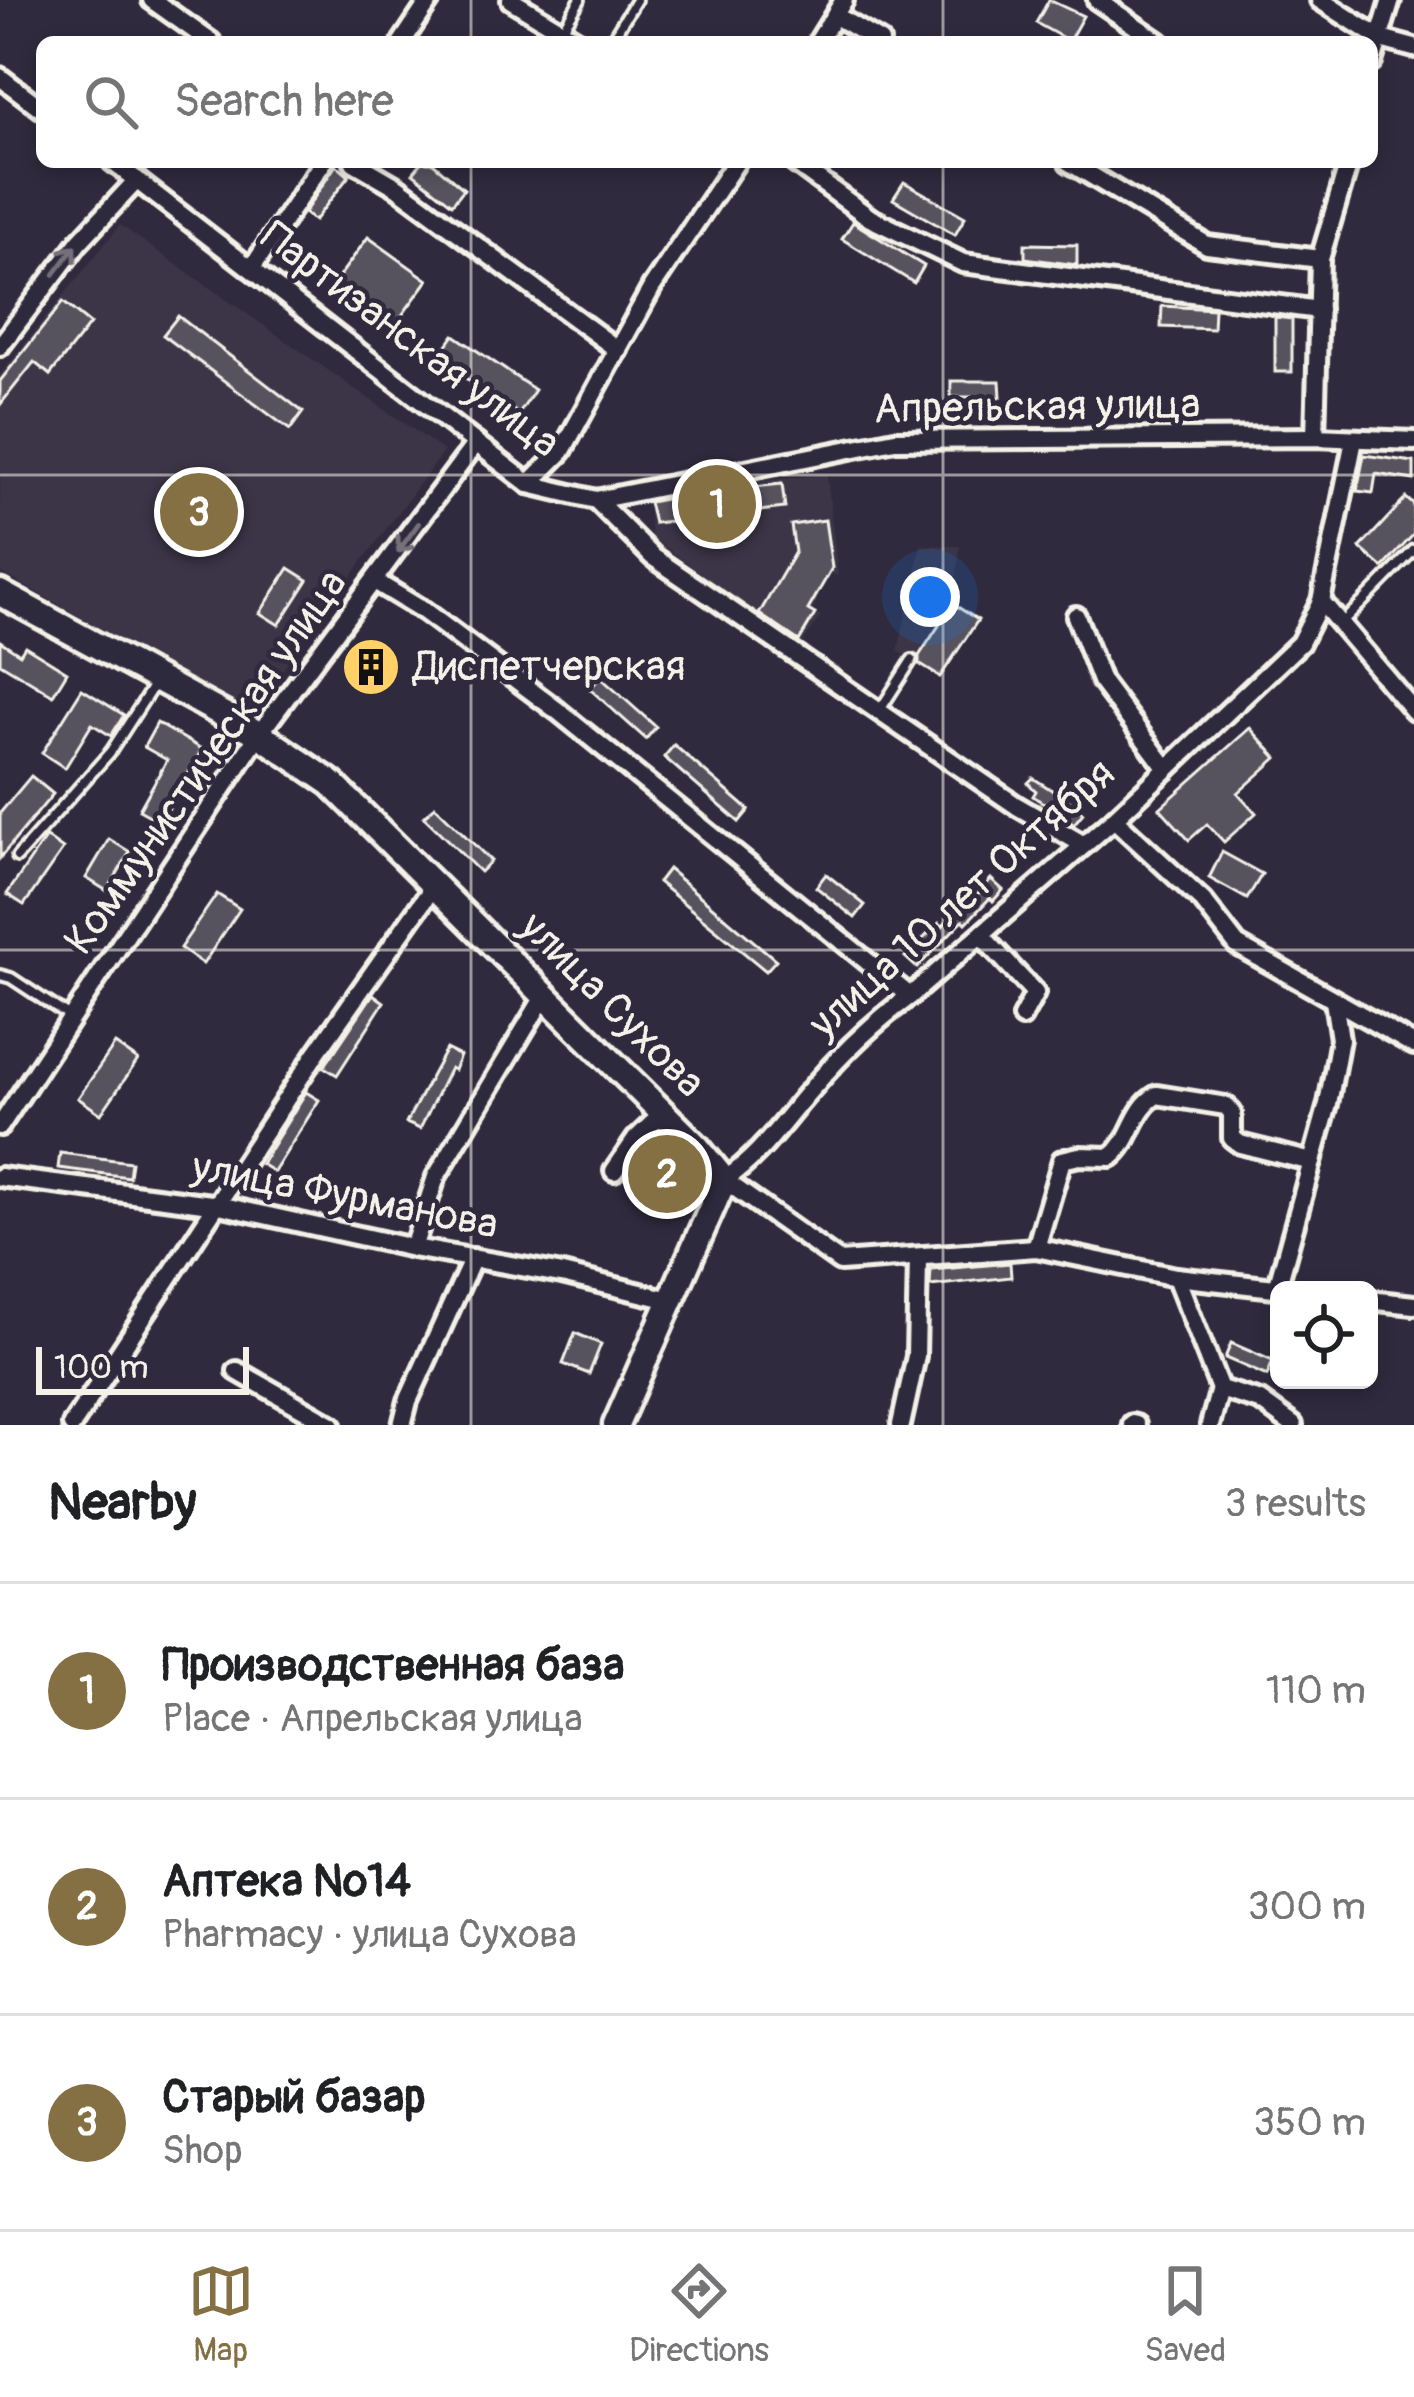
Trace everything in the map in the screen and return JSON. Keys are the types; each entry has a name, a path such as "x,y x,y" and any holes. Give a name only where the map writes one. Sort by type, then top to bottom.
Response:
{"street":[{"path":"152,0 203,36"},
{"path":"406,36 430,0"},
{"path":"511,0 570,36"},
{"path":"1096,0 1150,36"},
{"path":"1320,0 1376,36"},
{"path":"1378,47 1391,0"},
{"path":"822,36 840,8 873,36"},
{"path":"1378,37 1414,48"},
{"path":"0,77 36,104"},
{"name":"Партизанская улица","path":"121,168 529,484 596,500"},
{"path":"252,268 319,168"},
{"path":"364,168 397,187 618,350"},
{"path":"529,484 562,451 652,287 732,168"},
{"path":"802,168 870,218 963,263 1319,310"},
{"path":"1079,168 1207,245 1320,259"},
{"path":"1315,437 1320,259 1343,168"},
{"path":"0,346 79,242 137,180"},
{"name":"Апрельская улица","path":"596,500 895,440 1315,437 1414,442"},
{"name":"улица 10 лет Октября","path":"625,1422 724,1180 746,1166 878,1019 1114,819 1300,643 1321,601 1354,440"},
{"name":"Коммунистическая улица","path":"0,1126 259,734 476,443"},
{"path":"596,500 653,557 1017,806 1084,845"},
{"path":"376,582 424,610 558,711 910,996"},
{"name":"улица Сухова","path":"0,593 259,734 331,783 724,1180 840,1262 1036,1248 1176,1276 1270,1287"},
{"path":"1321,601 1414,710"},
{"path":"1076,616 1101,681 1167,769"},
{"path":"1114,819 1204,901 1237,945 1414,1045"},
{"path":"72,1425 317,1052 436,884"},
{"path":"981,935 1035,993 1022,1017"},
{"path":"413,1248 436,1178 545,995"},
{"path":"1287,1281 1340,1039 1334,1001"},
{"path":"1036,1248 1062,1160 1118,1153 1143,1103 1157,1094 1226,1106 1232,1113 1232,1138 1240,1144 1312,1162"},
{"path":"614,1171 636,1138 663,1114"},
{"name":"улица Фурманова","path":"0,1177 219,1205 674,1300"},
{"path":"402,1425 473,1258"},
{"path":"901,1425 916,1356 918,1259"},
{"path":"1176,1276 1220,1389 1210,1425"},
{"path":"1378,1301 1414,1306"},
{"path":"237,1371 332,1425"},
{"path":"1220,1389 1260,1401 1294,1425"}],"lane":[{"path":"561,31 580,0"},
{"path":"614,36 636,0"},
{"path":"1342,622 1414,550"},
{"path":"879,712 912,659"},
{"path":"17,857 111,751 158,679"},
{"path":"0,975 71,1018"}],"shaded area":[{"path":"120,225 444,451 251,712 0,572 0,375"},
{"path":"827,474 838,576 828,573 812,612 821,616 801,645 651,537 647,493"},
{"path":"921,545 960,546 953,604 978,620 940,677 898,651"}],"building":[{"path":"1049,0 1083,16 1072,36 1060,36 1036,23"},
{"path":"334,168 349,176 314,221 304,213"},
{"path":"417,168 439,168 464,189 452,204 413,173"},
{"path":"904,182 965,217 955,235 893,199"},
{"path":"853,222 924,266 914,283 842,239"},
{"path":"368,237 428,280 392,329 333,285"},
{"path":"1025,244 1077,245 1077,265 1025,258"},
{"path":"63,302 90,324 50,375 34,362 0,405 0,381"},
{"path":"1162,306 1214,309 1213,329 1161,327"},
{"path":"178,316 303,412 290,430 163,335"},
{"path":"1275,317 1292,319 1292,372 1275,372"},
{"path":"454,335 535,390 519,414 437,359"},
{"path":"951,381 1000,381 1001,397 951,397"},
{"path":"1364,455 1414,462 1414,480 1376,474 1373,493 1357,491"},
{"path":"782,484 785,508 654,523 649,502 693,494 693,499 718,496 717,491"},
{"path":"1406,498 1414,505 1414,534 1383,568 1360,548"},
{"path":"825,520 832,568 808,610 815,614 799,641 759,614 795,552 791,525"},
{"path":"289,568 308,580 279,625 260,613"},
{"path":"953,604 978,620 940,677 919,664 919,656"},
{"path":"0,641 20,654 25,646 67,672 53,695 0,663"},
{"path":"600,677 656,727 646,739 590,689"},
{"path":"82,689 124,715 111,736 92,724 65,768 42,753"},
{"path":"157,723 202,749 161,822 139,810 167,760 144,747"},
{"path":"1250,728 1277,758 1238,793 1256,813 1224,842 1207,824 1189,840 1160,808"},
{"path":"674,745 749,810 739,822 664,757"},
{"path":"31,776 53,794 0,858 0,813"},
{"path":"1033,778 1083,813 1074,824 1033,796 1036,791 1028,783"},
{"path":"435,806 491,861 480,872 424,817"},
{"path":"46,837 63,849 24,905 7,894"},
{"path":"109,839 130,852 107,891 86,878"},
{"path":"1222,852 1262,874 1247,899 1209,878"},
{"path":"668,869 776,960 766,971 658,882"},
{"path":"826,874 865,905 855,918 816,887"},
{"path":"991,879 1003,890 993,901 990,898 966,923 963,920 917,968 905,957 939,923 943,926 965,902 968,905"},
{"path":"217,894 240,909 203,964 180,948"},
{"path":"373,994 384,1002 337,1075 324,1067"},
{"path":"115,1044 138,1060 101,1114 78,1098"},
{"path":"446,1049 460,1056 454,1070 450,1068 420,1129 406,1123"},
{"path":"306,1092 319,1100 274,1172 261,1164"},
{"path":"60,1153 131,1162 129,1177 58,1168"},
{"path":"662,1155 684,1166 671,1193 649,1182"},
{"path":"1010,1263 1011,1277 930,1286 931,1270"},
{"path":"575,1333 601,1344 589,1374 563,1364"},
{"path":"1231,1343 1270,1360 1270,1368 1267,1376 1225,1358"}],"place":[{"name":"Производственная база","path":"717,504"},
{"name":"Старый базар","path":"199,512"},
{"name":"Диспетчерская","path":"371,667"},
{"name":"Аптека №14","path":"667,1174"}]}
